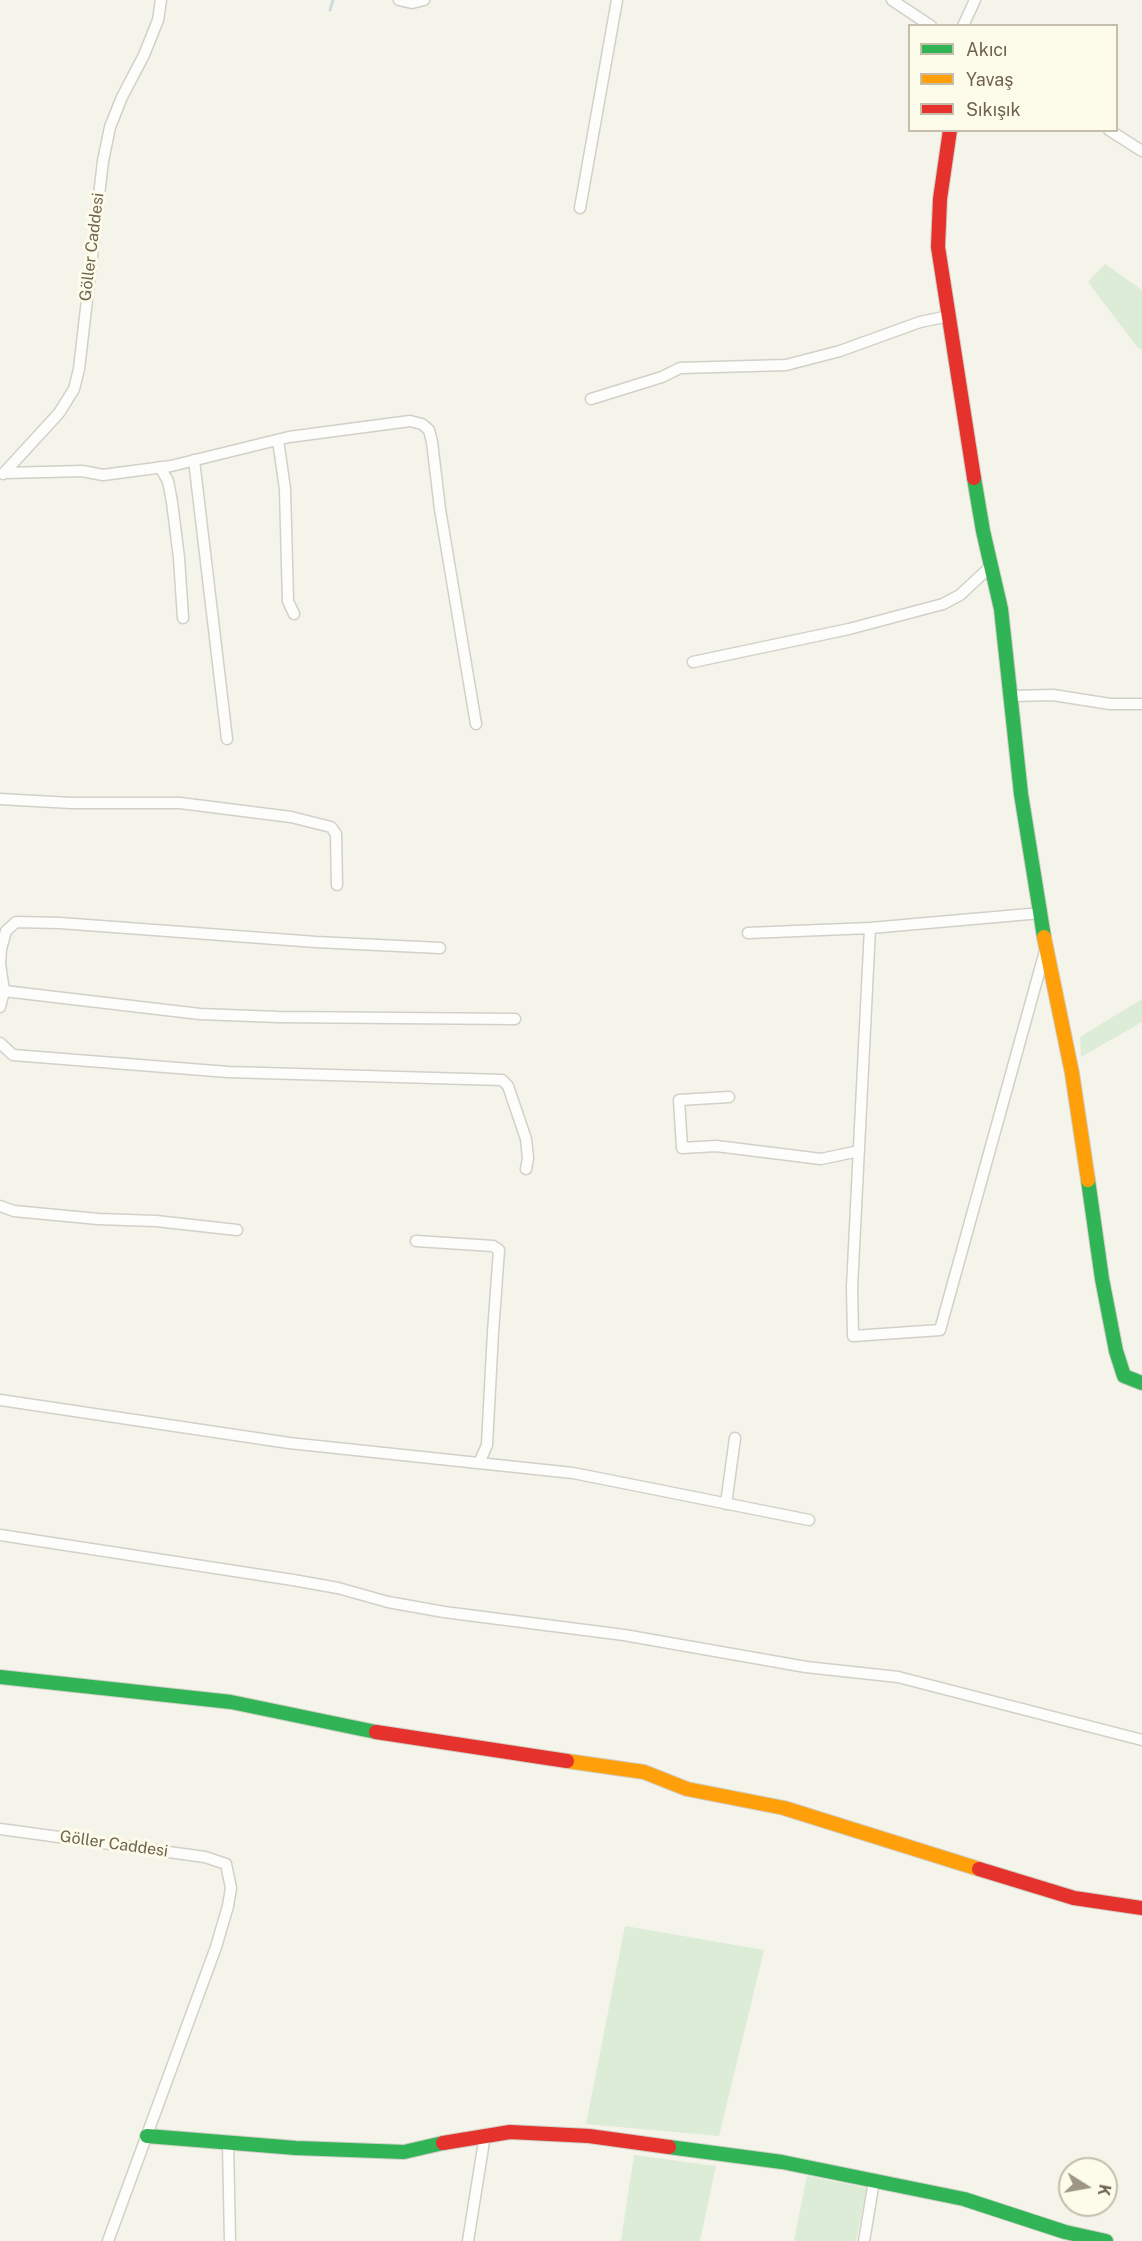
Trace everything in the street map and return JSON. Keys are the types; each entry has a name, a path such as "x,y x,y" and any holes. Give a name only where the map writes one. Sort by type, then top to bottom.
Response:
{"street":[{"name":"Göller Caddesi","path":"3,474 59,413 74,389 79,369 103,161 110,127 158,21 161,0"},
{"path":"399,0 412,3 424,0"},
{"path":"579,208 617,0"},
{"path":"892,0 928,24"},
{"path":"964,24 975,0"},
{"path":"950,132 940,199 938,247 965,433 1000,609 1012,696 1021,794 1046,947 1072,1073 1102,1279 1116,1351 1124,1376 1142,1383"},
{"path":"1112,132 1142,151"},
{"path":"591,399 662,377 680,368 786,365 840,351 920,322 949,316"},
{"path":"3,474 82,471 103,475 160,467 278,440 338,430 410,422 422,424 429,430 476,724"},
{"path":"278,440 285,489 288,601 294,614"},
{"path":"194,460 227,739"},
{"path":"160,467 168,481 172,502 183,618"},
{"path":"693,662 849,629 943,604 960,594 991,566"},
{"path":"1012,696 1053,695 1110,704 1142,704"},
{"path":"0,799 180,803 291,818 331,827 336,834 338,885"},
{"path":"748,933 870,928 1041,913"},
{"path":"0,1007 4,991 0,964 1,949 6,932 16,922 440,948"},
{"path":"870,928 852,1287 853,1336 940,1330 1046,947"},
{"path":"4,991 200,1014 514,1019"},
{"path":"0,1043 13,1055 228,1072 502,1080 508,1086 526,1138 528,1158 525,1169"},
{"path":"729,1097 679,1100 682,1148 716,1146 821,1159 860,1151"},
{"path":"0,1206 14,1211 98,1219 156,1221 237,1230"},
{"path":"416,1242 483,1245 493,1246 499,1250 488,1445 479,1463"},
{"path":"0,1400 289,1443 573,1473 808,1520"},
{"path":"726,1504 735,1438"},
{"path":"0,1535 293,1580 338,1588 388,1602 444,1612 624,1635 806,1667 898,1677 1142,1740"},
{"path":"0,1677 231,1702 369,1731 644,1772 687,1789 784,1808 1074,1898 1142,1908"},
{"name":"Göller Caddesi","path":"0,1829 205,1857 226,1864 231,1888 222,1926 147,2136"},
{"path":"108,2241 147,2136 296,2148 404,2152 458,2139 510,2132 589,2136 782,2162 963,2199 1065,2232 1106,2241"},
{"path":"468,2241 485,2135"},
{"path":"228,2143 230,2241"},
{"path":"864,2241 874,2181"}],"green space":[{"path":"1105,264 1142,290 1142,349 1138,348 1088,282"},
{"path":"1142,999 1142,1022 1081,1057 1080,1037"},
{"path":"625,1926 764,1950 719,2136 586,2124"},
{"path":"634,2155 716,2166 700,2241 621,2241"},
{"path":"807,2176 867,2188 856,2241 794,2241"}],"waterway":[{"path":"330,10 333,0"}],"traffic: fast":[{"path":"974,478 983,531 1001,609 1021,794 1044,937"},
{"path":"1088,1180 1102,1279 1116,1351 1124,1376 1142,1383"},
{"path":"0,1677 231,1702 376,1732"},
{"path":"147,2136 296,2148 404,2152 443,2143"},
{"path":"669,2147 782,2162 964,2199 1065,2232 1106,2241"}],"traffic: slow":[{"path":"1044,937 1072,1073 1088,1180"},
{"path":"567,1761 644,1772 687,1789 784,1808 979,1869"}],"traffic: jam":[{"path":"950,132 940,199 938,247 974,478"},
{"path":"376,1732 567,1761"},
{"path":"979,1869 1074,1898 1142,1908"},
{"path":"443,2143 510,2132 589,2136 669,2147"}]}
